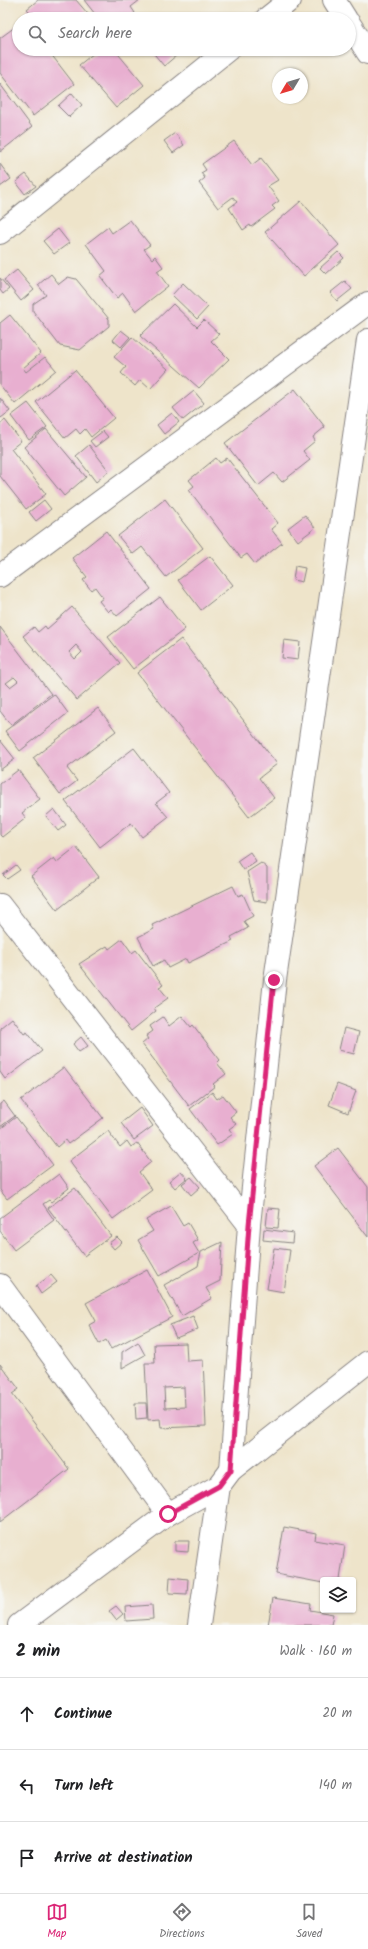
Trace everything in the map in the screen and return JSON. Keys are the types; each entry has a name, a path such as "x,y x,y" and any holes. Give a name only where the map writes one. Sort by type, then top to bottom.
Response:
{"street":[{"path":"275,12 290,0"},
{"path":"334,0 342,12"},
{"path":"356,34 368,53"},
{"path":"0,233 220,56"},
{"path":"0,576 368,303"},
{"path":"199,1625 225,1478 274,980 362,407 368,340"},
{"path":"0,905 249,1225"},
{"path":"0,1285 168,1514"},
{"path":"19,1625 168,1514 225,1478 368,1362"}],"building":[{"path":"38,0 76,0 86,12 30,12 27,9"},
{"path":"84,0 140,0 131,7 134,12 93,12"},
{"path":"12,29 12,56 52,56 74,84 33,116 0,73 0,38"},
{"path":"90,56 120,56 144,85 116,108 79,65"},
{"path":"156,56 176,56 164,66"},
{"path":"0,84 32,127 0,152"},
{"path":"72,93 82,105 69,117 58,106"},
{"path":"175,133 184,145 173,153 164,141"},
{"path":"234,141 252,165 261,158 278,180 268,186 279,201 272,206 275,209 251,227 250,225 243,230 229,208 237,202 233,197 218,208 199,183 205,178 201,173 206,170 202,164"},
{"path":"0,164 11,179 0,187"},
{"path":"26,174 36,186 25,194 16,182"},
{"path":"301,201 339,245 304,276 265,232"},
{"path":"130,220 150,245 144,249 152,259 155,256 163,267 157,271 168,286 136,311 123,293 117,298 100,276 106,271 86,244 108,227 112,233"},
{"path":"58,229 69,243 54,254 43,241"},
{"path":"338,252 344,258 326,274 320,268"},
{"path":"17,270 34,290 21,301 4,280"},
{"path":"51,274 59,284 68,277 76,279 109,319 109,326 80,350 60,346 33,311 33,304 46,295 38,285"},
{"path":"0,278 9,289 3,294 0,290"},
{"path":"345,281 352,289 337,301 330,293"},
{"path":"183,283 208,307 197,319 172,295"},
{"path":"173,304 197,327 204,320 219,334 211,341 229,359 199,388 140,336"},
{"path":"10,315 41,353 23,368 26,372 45,357 56,370 15,404 0,385 0,323"},
{"path":"121,330 130,337 121,347 113,340"},
{"path":"132,337 168,369 150,389 140,380 135,386 121,373 126,367 114,357"},
{"path":"75,370 114,418 91,437 85,429 80,434 76,429 65,438 36,402"},
{"path":"295,389 325,427 313,437 315,441 303,451 310,460 282,482 274,473 258,486 225,443"},
{"path":"194,391 204,403 183,420 173,408"},
{"path":"0,398 10,411 1,418 0,417"},
{"path":"28,403 47,427 29,440 11,416"},
{"path":"172,413 179,422 164,434 157,425"},
{"path":"5,420 21,441 11,449 46,494 26,509 0,476 0,424"},
{"path":"46,429 86,477 64,496 24,447"},
{"path":"103,431 108,437 95,447 90,441"},
{"path":"89,445 109,471 96,482 76,456"},
{"path":"216,458 220,463 227,458 278,523 271,529 282,543 255,564 247,554 241,558 189,490 194,486 189,480"},
{"path":"165,499 203,548 166,577 142,547 133,554 118,536"},
{"path":"44,500 51,509 36,521 29,512"},
{"path":"305,515 315,528 298,541 288,528"},
{"path":"106,531 151,589 117,616 111,609 108,612 99,601 103,598 95,587 91,590 83,580 87,577 72,558"},
{"path":"210,556 233,585 201,610 178,580"},
{"path":"295,566 305,568 302,582 293,580"},
{"path":"160,597 185,629 133,669 108,637"},
{"path":"72,607 120,663 77,700 23,636 34,627 38,632 45,626 47,629","holes":["76,645 82,652 75,659 69,652"]},
{"path":"0,627 51,694 11,725 0,711","holes":["14,677 18,681 10,687 6,683"]},
{"path":"181,639 277,764 259,778 274,798 249,817 137,673"},
{"path":"284,640 300,642 298,660 282,658"},
{"path":"54,694 68,713 20,751 5,731"},
{"path":"98,708 116,731 67,768 77,781 60,794 33,758"},
{"path":"0,740 15,759 0,770"},
{"path":"134,748 169,793 156,803 168,817 142,837 131,823 100,847 65,801"},
{"path":"18,770 40,799 22,813 26,818 2,837 0,835 0,784"},
{"path":"54,809 66,825 58,831 46,816"},
{"path":"76,847 99,877 57,910 31,876 54,858 57,862"},
{"path":"250,852 256,861 243,870 237,861"},
{"path":"261,863 267,868 267,902 254,900 247,872"},
{"path":"16,865 20,870 7,879 3,875"},
{"path":"233,886 238,896 243,894 253,916 244,921 248,928 231,937 233,941 188,963 186,959 168,968 164,960 153,966 138,937 154,929 152,925"},
{"path":"122,939 132,953 136,950 163,985 159,987 168,998 154,1008 156,1011 131,1031 79,964 107,946 109,949"},
{"path":"182,1016 191,1027 193,1025 220,1060 217,1063 226,1074 213,1084 215,1086 189,1106 142,1044 148,1039 146,1036 153,1031 150,1026 163,1017 169,1026"},
{"path":"12,1018 24,1034 27,1032 42,1051 5,1079 0,1072 0,1028"},
{"path":"344,1028 359,1032 354,1054 339,1050"},
{"path":"81,1037 88,1046 79,1052 73,1044"},
{"path":"64,1067 103,1118 68,1144 65,1140 57,1147 21,1100"},
{"path":"337,1084 356,1091 348,1113 329,1105"},
{"path":"212,1092 217,1099 223,1095 236,1112 230,1117 236,1124 229,1129 233,1134 217,1145 190,1109"},
{"path":"4,1101 15,1116 0,1127 0,1104"},
{"path":"140,1108 153,1126 134,1140 121,1123"},
{"path":"16,1117 53,1165 7,1199 0,1190 0,1129"},
{"path":"108,1131 120,1147 127,1141 131,1147 137,1143 151,1162 139,1172 152,1190 113,1219 69,1161"},
{"path":"338,1148 368,1187 368,1237 314,1166"},
{"path":"181,1171 187,1178 175,1188 169,1181"},
{"path":"59,1174 69,1188 51,1202 49,1200 43,1204 54,1220 14,1250 0,1231 0,1218"},
{"path":"191,1177 200,1187 191,1195 182,1184"},
{"path":"75,1188 111,1236 84,1256 48,1208"},
{"path":"171,1206 183,1226 188,1223 198,1240 193,1243 199,1253 159,1276 138,1240 153,1231 146,1220"},
{"path":"268,1208 280,1209 278,1228 266,1227"},
{"path":"264,1229 293,1233 292,1243 263,1240"},
{"path":"117,1237 122,1242 114,1249 109,1243"},
{"path":"222,1242 220,1281 206,1288 212,1298 182,1316 164,1285 198,1266 201,1252"},
{"path":"274,1248 290,1250 284,1292 267,1289"},
{"path":"147,1270 172,1317 111,1349 106,1340 99,1344 89,1325 96,1321 86,1303"},
{"path":"51,1275 57,1282 41,1294 36,1286"},
{"path":"193,1316 198,1329 176,1338 170,1325"},
{"path":"138,1342 145,1355 122,1368 122,1352"},
{"path":"186,1343 187,1361 203,1360 206,1426 161,1428 160,1419 148,1420 145,1363 155,1363 154,1344","holes":["184,1387 185,1407 165,1408 164,1388"]},
{"path":"0,1364 19,1389 12,1394 69,1469 0,1522"},
{"path":"135,1403 146,1403 147,1418 136,1419"},
{"path":"284,1527 316,1533 315,1540 345,1545 340,1577 320,1577 320,1582 276,1574"},
{"path":"175,1541 189,1541 188,1552 175,1551"},
{"path":"170,1577 188,1579 187,1594 169,1593"},
{"path":"273,1598 311,1604 310,1610 320,1612 320,1613 333,1614 331,1625 268,1625"},
{"path":"152,1605 153,1619 126,1621 125,1607"},
{"path":"116,1606 123,1614 116,1620 109,1611"}],"route":[{"path":"168,1514 219,1486 231,1470 249,1225 274,980"}]}
